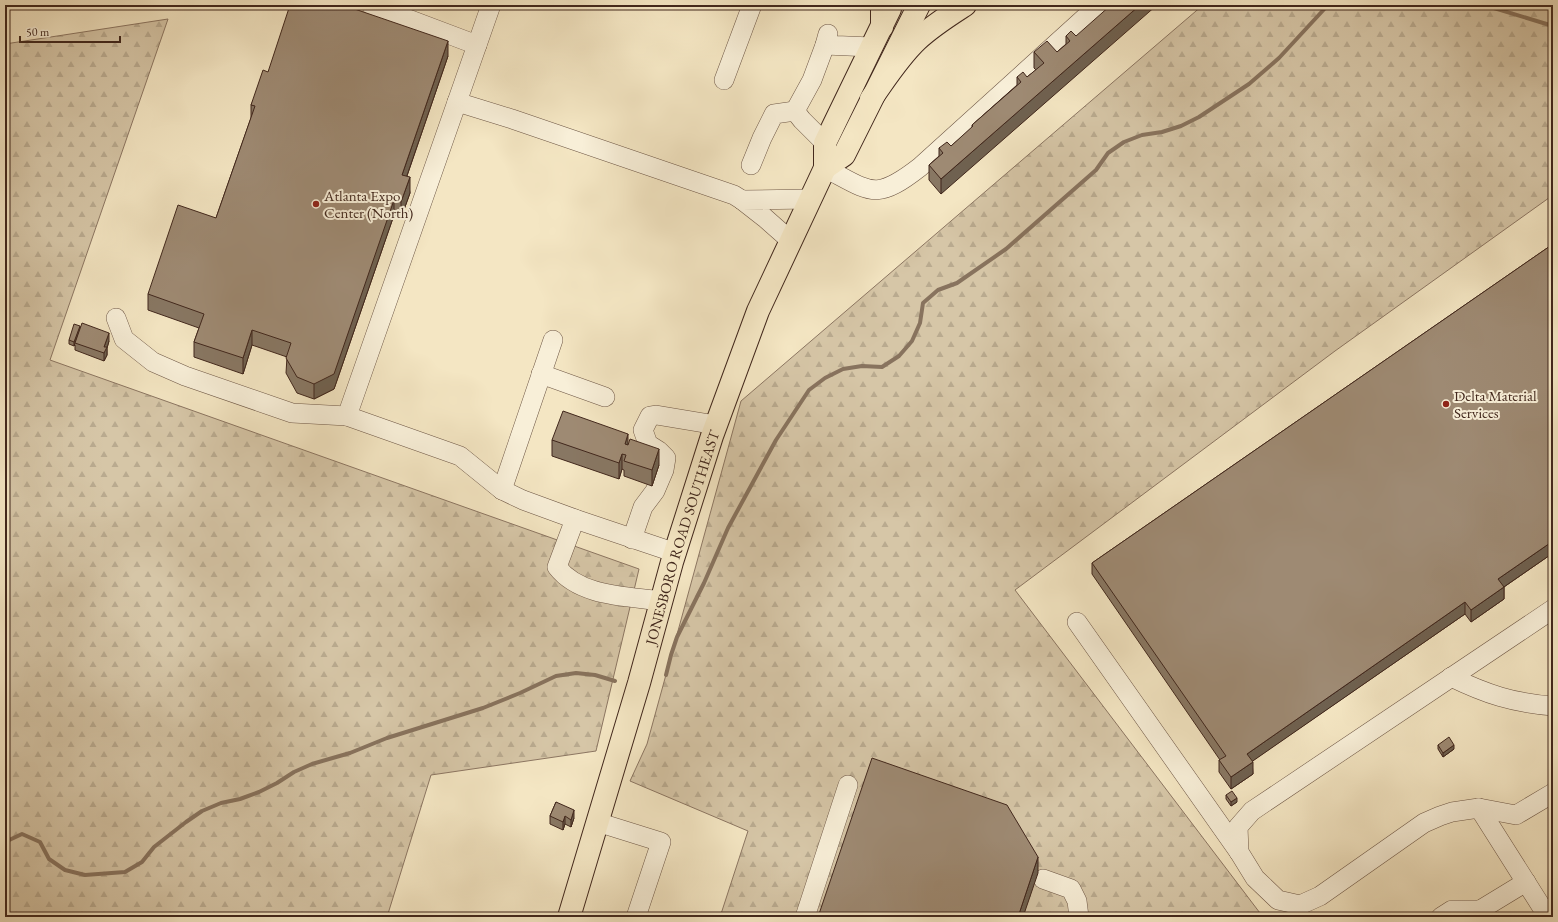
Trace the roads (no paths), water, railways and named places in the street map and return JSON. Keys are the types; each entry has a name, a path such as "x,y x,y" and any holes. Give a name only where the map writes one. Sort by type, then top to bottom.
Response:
{"main road":[{"path":"882,5 882,26"},
{"name":"JONESBORO ROAD SOUTHEAST","path":"569,917 676,554 716,425 758,310 825,168 824,143 893,5"},
{"name":"JONESBORO ROAD SOUTHEAST","path":"825,168 844,155 919,5"},
{"path":"871,99 894,66 917,41 931,28 965,5"}],"street":[{"path":"371,5 477,45"},
{"path":"347,416 491,5"},
{"path":"724,80 752,5"},
{"path":"825,168 868,190 878,191 898,183 920,167 1090,13 1105,5"},
{"path":"795,111 812,80 827,39 871,47"},
{"path":"457,102 512,119 734,195 765,218 791,241"},
{"path":"752,165 762,138 774,114 795,111"},
{"path":"795,111 824,143"},
{"path":"742,200 810,199"},
{"path":"116,318 124,339 153,362 185,376 292,413 347,416 460,456 502,490 523,500 676,554"},
{"path":"502,490 553,340"},
{"path":"541,374 605,397"},
{"path":"632,539 643,507 655,491 664,470 666,458 659,451 648,444 643,430 650,416 656,415 716,425"},
{"path":"575,519 557,566 563,574 579,585 600,592 662,601"},
{"path":"1239,852 1238,827 1252,811 1553,609"},
{"path":"1077,622 1239,852 1255,878 1278,900 1300,905 1320,896 1424,823 1452,812 1479,808 1516,815 1553,793"},
{"path":"1451,677 1476,689 1505,699 1527,704 1553,706"},
{"path":"805,917 848,785"},
{"path":"1479,808 1548,917"},
{"path":"598,822 661,842 636,917"},
{"path":"1043,879 1071,889 1077,901 1079,917"},
{"path":"1441,917 1452,910 1484,914 1526,882"}],"waterway":[{"path":"666,675 677,637 704,583 728,528 776,440 809,390 825,378 843,369 862,366 882,367 899,356 912,341 920,323 923,303 938,290 957,283 1006,249 1096,170 1108,153 1124,142 1142,135 1162,132 1181,126 1199,117 1249,84 1279,58 1328,5"},
{"path":"1484,5 1553,26"},
{"path":"5,842 22,834 40,842 49,859 65,870 85,875 125,872 142,862 154,847 202,811 221,803 240,799 259,792 294,772 312,764 350,753 387,738 483,708 556,676 576,673 595,675 615,681"}],"place":[{"name":"Atlanta Expo Center (North)","path":"316,204"},
{"name":"Delta Material Services","path":"1446,404"}]}
